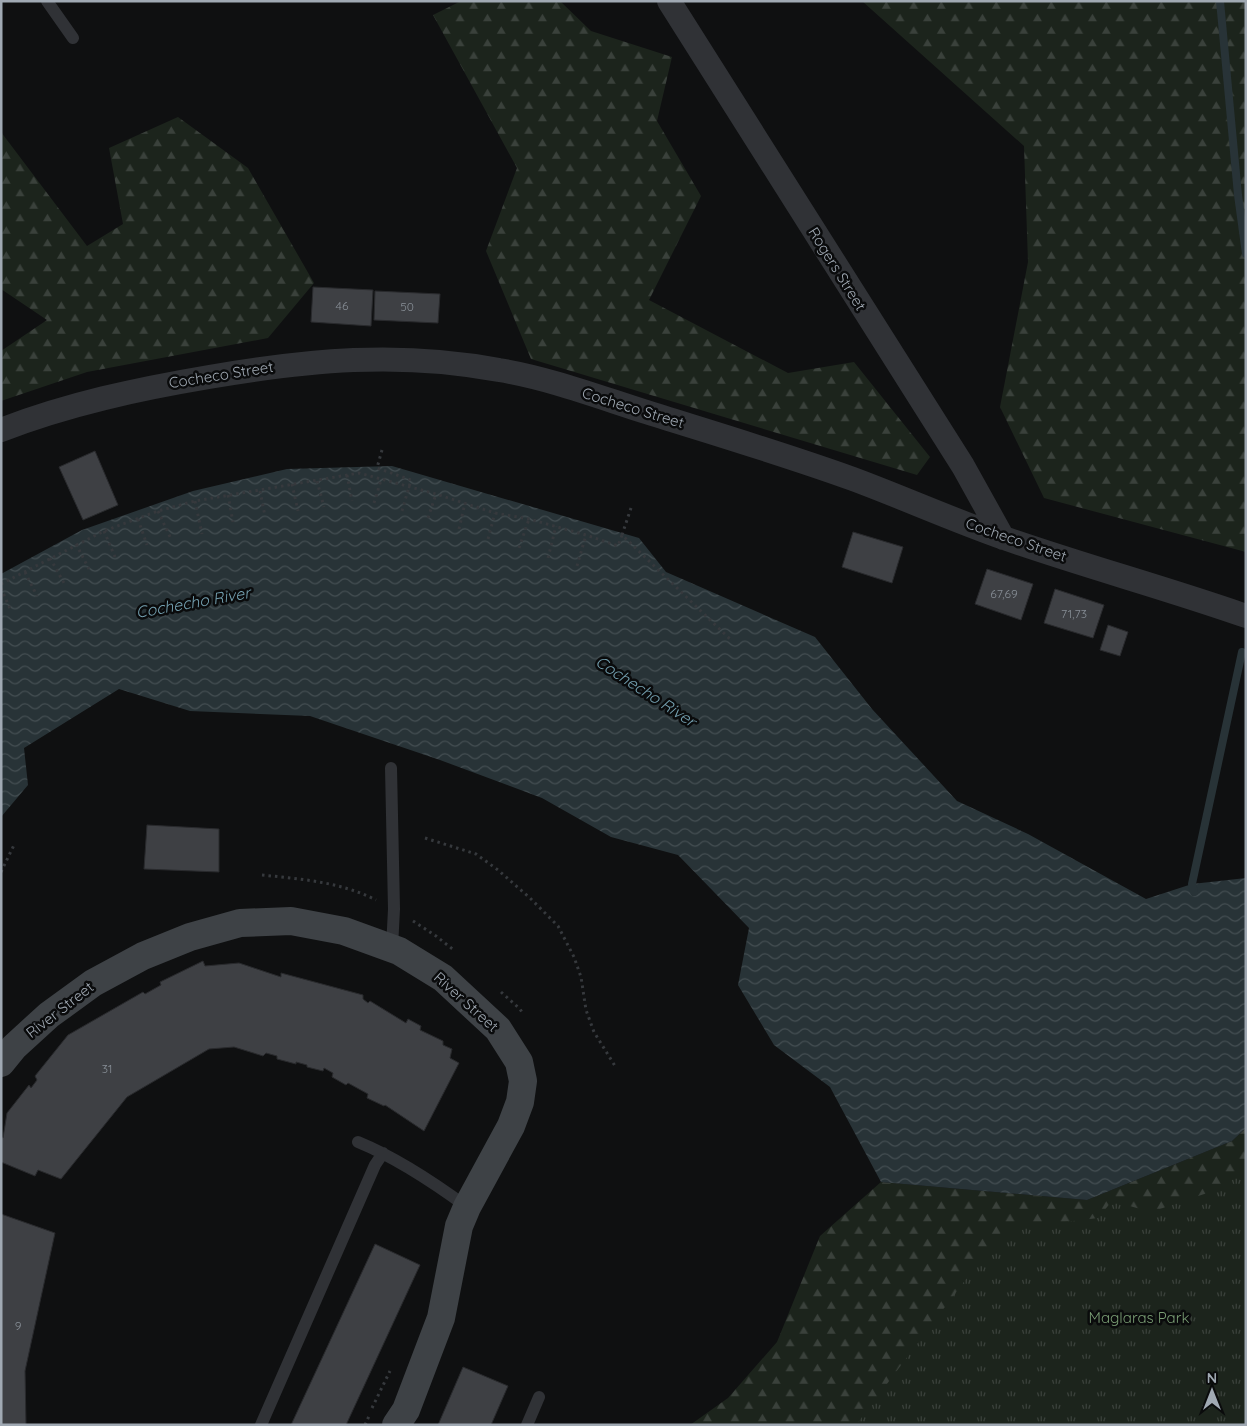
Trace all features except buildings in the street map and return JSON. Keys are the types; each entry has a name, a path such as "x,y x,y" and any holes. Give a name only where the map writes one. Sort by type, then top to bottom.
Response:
{"street":[{"name":"Rogers Street","path":"669,1 963,466 1003,538"},
{"name":"Cocheco Street","path":"1,430 38,416 100,398 160,385 250,370 343,360 416,360 500,370 534,378 775,453 852,479 1003,538 1246,616"},
{"name":"River Street","path":"1,1063 14,1047 49,1015 93,983 143,956 190,937 240,923 292,921 344,930 392,948 442,978 498,1029 520,1062 523,1081 520,1102 511,1126 467,1207 459,1226 441,1318 406,1410 396,1425"}],"lane":[{"path":"47,1 74,38"},
{"path":"391,768 394,909 392,948"},
{"path":"358,1142 383,1153 446,1191 467,1207"},
{"path":"260,1425 375,1165 383,1153"},
{"path":"527,1425 539,1397"}],"path":[{"path":"382,450 377,468 411,480 402,511"},
{"path":"11,611 1,586 76,544 104,531 158,511 195,501 228,495 360,473 495,513 556,526 618,546 632,504"},
{"path":"347,475 352,502"},
{"path":"318,480 324,507"},
{"path":"374,503 381,480"},
{"path":"292,484 298,511"},
{"path":"260,490 265,516"},
{"path":"428,518 436,494"},
{"path":"228,495 233,522"},
{"path":"195,501 202,534"},
{"path":"458,529 465,503"},
{"path":"158,511 171,539"},
{"path":"488,539 495,513"},
{"path":"138,519 147,545"},
{"path":"519,548 529,519"},
{"path":"548,558 556,526"},
{"path":"104,531 116,557"},
{"path":"577,566 586,535"},
{"path":"622,535 731,640"},
{"path":"76,544 89,568"},
{"path":"50,558 64,583"},
{"path":"25,572 37,596"},
{"path":"425,838 476,854 530,898 558,926 574,957 581,976 586,1010 594,1032 615,1066"},
{"path":"1,872 14,845"},
{"path":"262,875 311,880 357,890"},
{"path":"365,1425 392,1366"}],"green space":[{"path":"461,1 560,1 591,31 672,57 657,121 701,196 649,300 788,373 854,362 930,457 917,475 531,359 486,251 517,168 433,15"},
{"path":"862,1 1246,1 1246,552 1044,498 1000,407 1028,262 1024,146"},
{"path":"178,117 248,168 314,283 268,338 87,372 1,401 1,351 47,320 1,289 1,132 87,246 123,224 109,148"},
{"name":"Maglaras Park","path":"1246,1128 1246,1425 690,1425 728,1398 777,1342 820,1236 881,1182 1087,1200 1232,1141"},
{"name":"Maglaras Park","path":"1246,1169 1246,1425 856,1425 1006,1226 1040,1225 1098,1218 1112,1201 1151,1212 1216,1190"}],"water":[{"name":"Cochecho River","path":"392,466 639,538 666,572 815,637 872,709 957,801 1028,834 1146,899 1192,884 1246,878 1246,1128 1232,1141 1087,1200 881,1182 830,1087 774,1045 738,985 749,928 678,855 611,837 542,798 440,760 310,716 190,711 119,689 24,748 28,785 1,817 1,574 82,530 193,491 287,469"}],"waterway":[{"path":"1220,1 1238,195 1246,254"},
{"path":"1194,892 1192,884 1242,652"}]}
